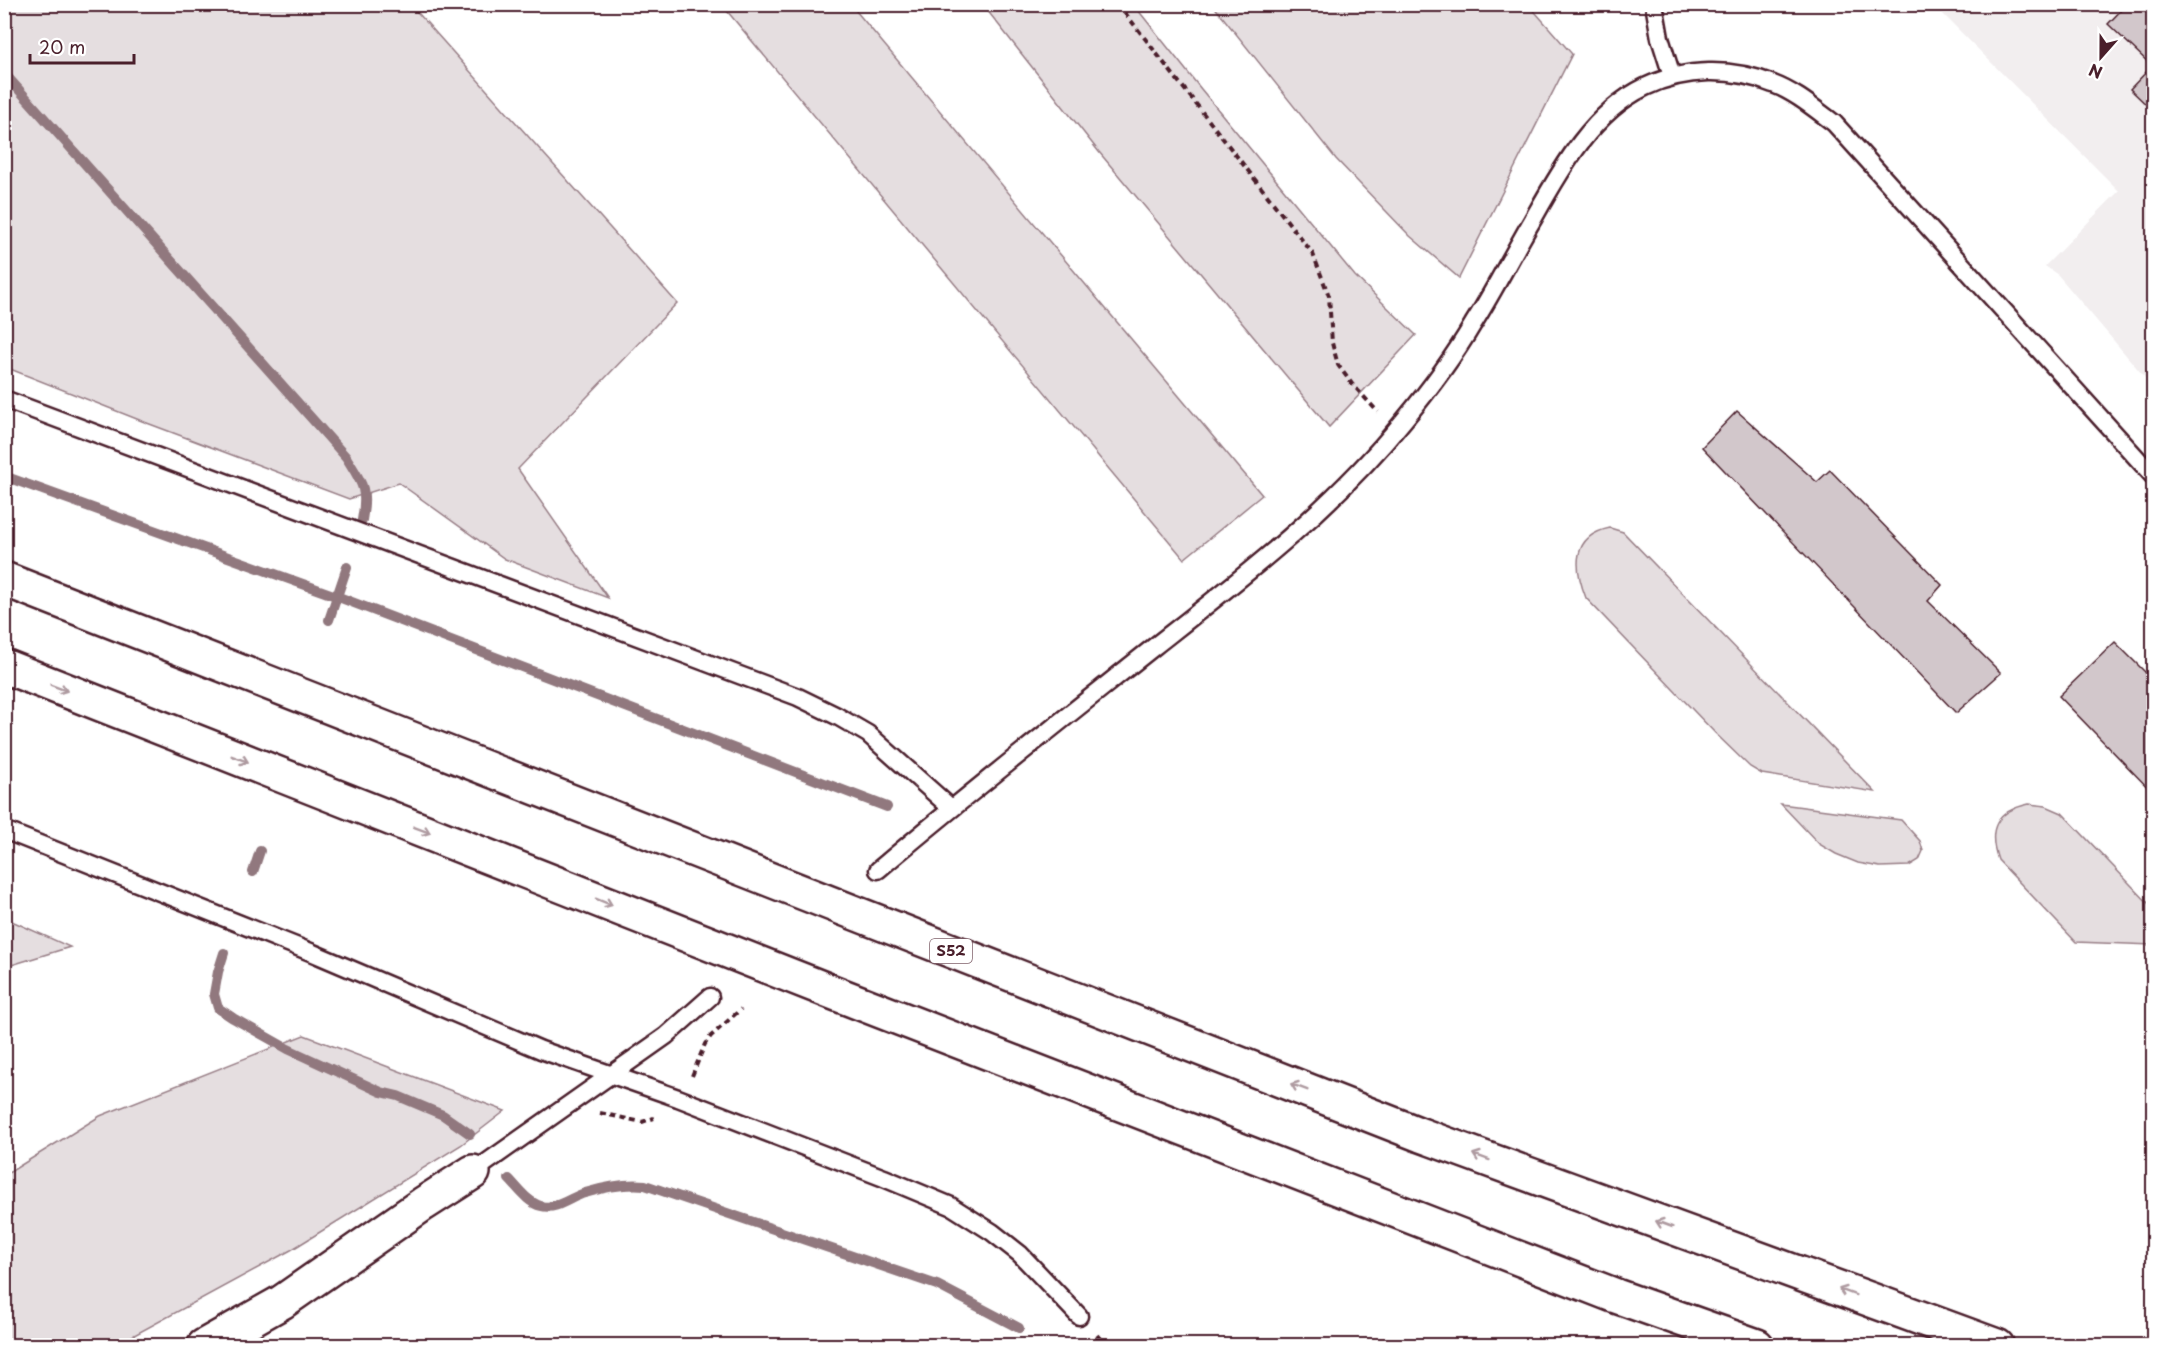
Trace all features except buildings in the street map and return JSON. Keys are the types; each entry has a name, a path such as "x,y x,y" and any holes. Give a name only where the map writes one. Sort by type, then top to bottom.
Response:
{"main road":[{"name":"S52","path":"4,579 1421,1135 1996,1346"},
{"path":"4,666 1605,1292 1757,1346"},
{"path":"204,1346 282,1302 473,1172"}],"lane":[{"path":"1654,4 1660,38 1672,76"},
{"path":"878,870 951,808 1242,578 1348,484 1396,430 1450,362 1552,186 1583,139 1622,100 1644,87 1672,76 1710,71 1745,74 1776,84 1834,123 2154,477"},
{"path":"4,399 798,697 868,734 951,808"},
{"path":"4,830 312,953 541,1050 678,1098 951,1206 992,1232 1020,1254 1079,1316"},
{"path":"473,1172 568,1104 612,1076 666,1036 710,998"}],"path":[{"path":"1118,4 1313,254 1329,296 1332,343 1338,365 1352,384 1396,430"},
{"path":"687,1085 705,1044 741,1009"},
{"path":"568,1104 642,1122 658,1116"}],"shaded area":[{"path":"4,5 411,5 677,303 518,469 608,598 505,559 399,483 349,499 5,367"},
{"path":"722,5 851,5 1262,495 1184,559"},
{"path":"983,5 1134,5 1355,276 1416,335 1329,427 1099,152"},
{"path":"1213,5 1529,5 1572,54 1459,278 1410,236 1336,159"},
{"path":"1934,5 2153,5 2153,387 2058,275 2045,266 2119,191"},
{"path":"1610,528 1623,532 1875,792 1762,774 1750,767 1715,733 1586,598 1578,565 1582,546 1597,532"},
{"path":"1781,804 1901,820 1920,841 1923,851 1919,860 1909,866 1880,867 1858,863 1819,844"},
{"path":"2029,804 2046,806 2062,813 2153,908 2153,945 2076,942 1998,860 1994,839 1997,823 2009,811"},
{"path":"5,918 70,947 5,967"},
{"path":"304,1035 505,1111 461,1145 291,1250 116,1345 5,1345 5,1175 100,1116"}],"waterway":[{"path":"4,73 346,457 364,493 362,520"},
{"path":"4,476 336,596 887,807"},
{"path":"329,620 347,567"},
{"path":"253,872 260,851"},
{"path":"224,953 214,994 218,1008 288,1049 381,1092 398,1096 443,1115 470,1134"},
{"path":"509,1179 532,1202 547,1207 600,1189 622,1185 645,1185 937,1285 1019,1328"}]}
